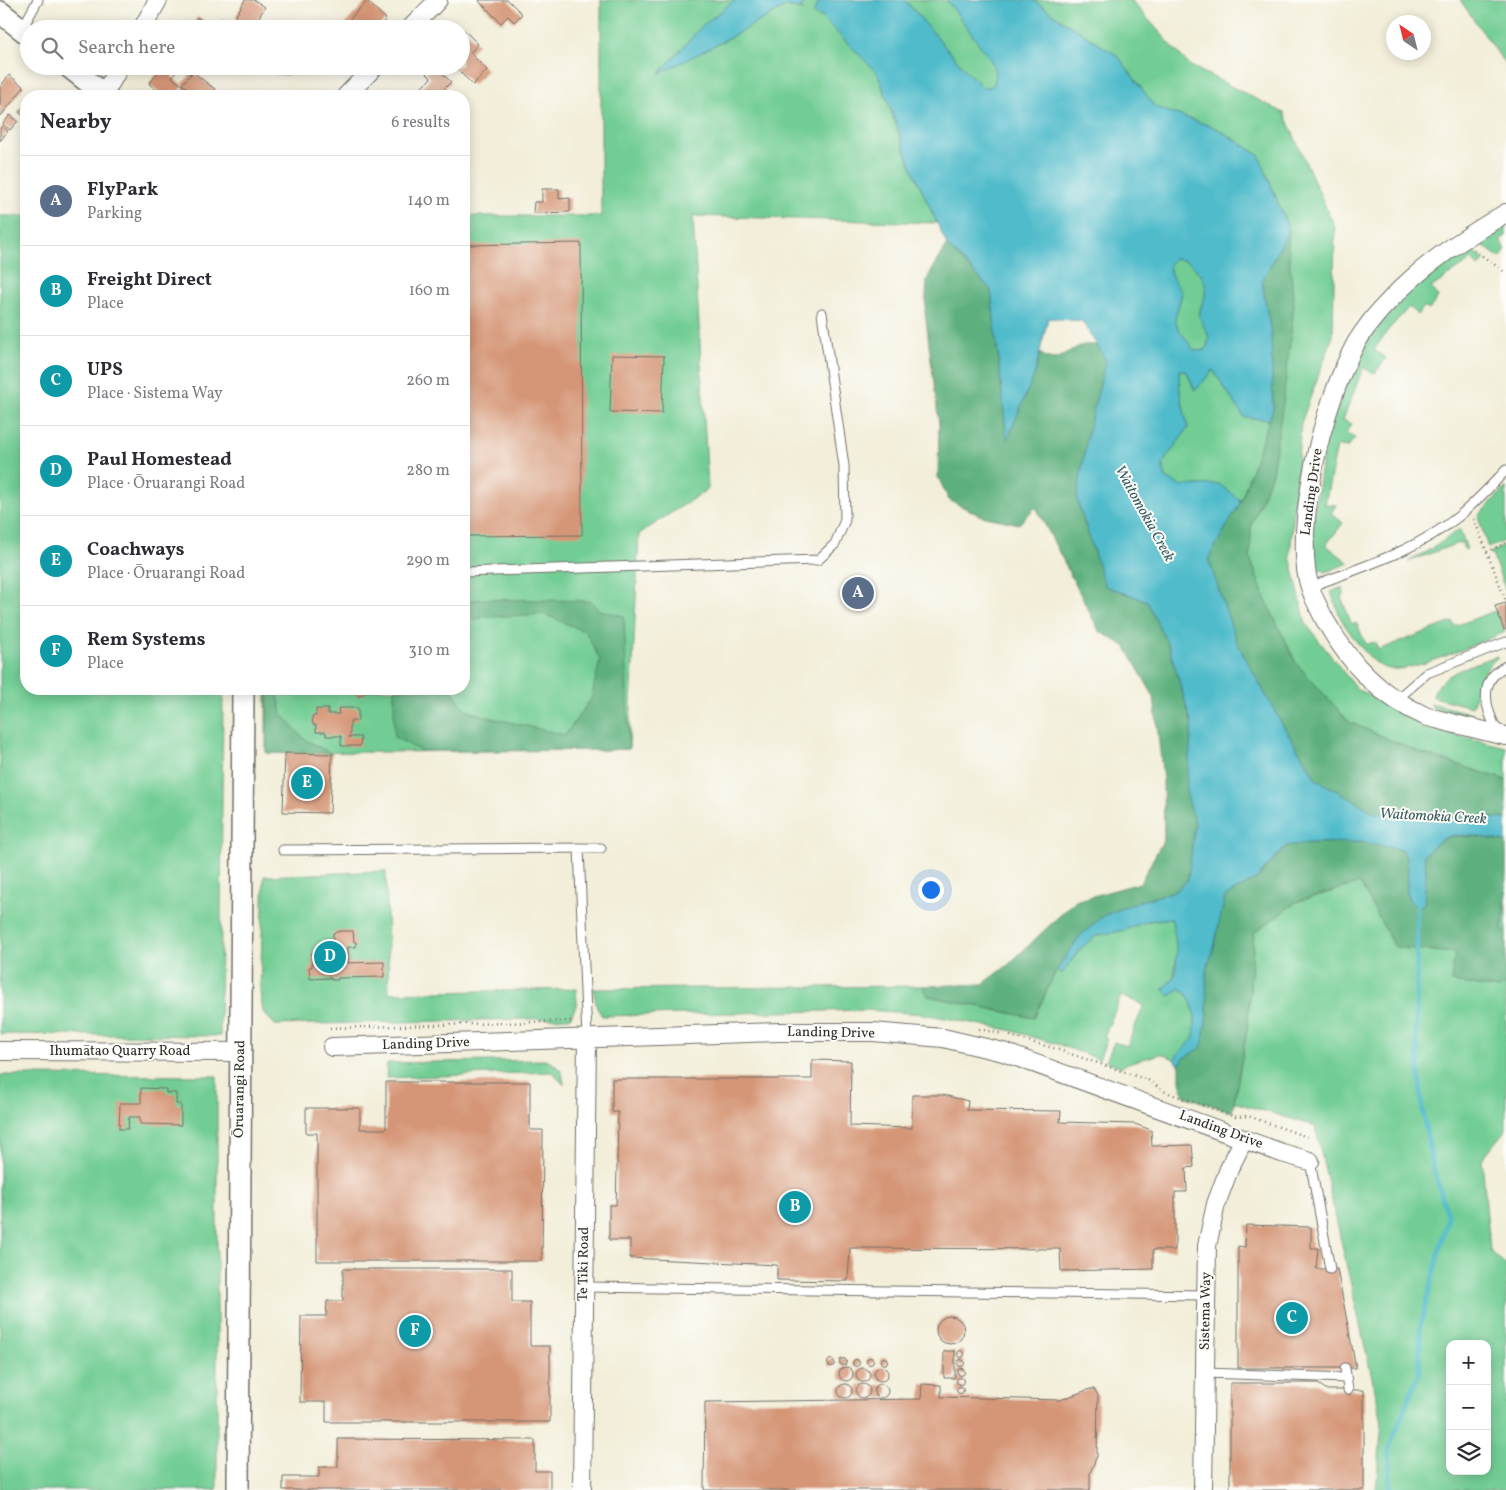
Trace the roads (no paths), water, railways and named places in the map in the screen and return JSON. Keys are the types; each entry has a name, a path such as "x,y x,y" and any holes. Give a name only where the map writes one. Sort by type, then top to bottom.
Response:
{"street":[{"path":"147,20 158,0"},
{"path":"419,20 438,0"},
{"path":"0,12 20,28"},
{"path":"79,75 99,90"},
{"path":"108,90 115,75"},
{"path":"352,90 366,75"},
{"name":"Landing Drive","path":"1503,735 1427,717 1379,689 1356,666 1336,640 1316,605 1306,571 1304,536 1310,488 1320,436 1341,378 1357,342 1388,302 1418,274 1460,240 1506,213"},
{"name":"Ōruarangi Road","path":"238,1490 238,1170 241,1052 243,695"},
{"name":"Landing Drive","path":"332,1047 828,1032 872,1032 943,1038 1003,1052 1310,1161"},
{"name":"Te Tiki Road","path":"582,1490 587,1038"},
{"name":"Ihumātao Quarry Road","path":"0,1051 241,1052"},
{"name":"Sistema Way","path":"1203,1490 1207,1246 1211,1225 1229,1169 1244,1139"}],"lane":[{"path":"30,20 38,0"},
{"path":"470,572 818,560 835,544 846,520 844,466 822,313"},
{"path":"1310,587 1374,563 1416,544 1458,517 1480,498 1506,470"},
{"path":"1396,700 1427,673 1506,642"},
{"path":"1503,735 1491,720 1487,689 1496,672 1506,666"},
{"path":"579,848 587,1038"},
{"path":"283,850 601,848"},
{"path":"1310,1161 1330,1269"},
{"path":"584,1287 1206,1295"},
{"path":"1345,1368 1348,1390"},
{"path":"1205,1373 1346,1378"}],"water":[{"path":"735,0 806,0 801,9 787,6 659,74 701,27"},
{"name":"Waitomokia Creek","path":"820,0 905,0 968,73 984,88 993,86 996,76 992,62 947,0 1033,0 1118,56 1155,107 1216,128 1259,155 1289,230 1262,281 1271,335 1273,409 1269,420 1244,417 1213,370 1195,391 1187,372 1179,370 1180,392 1188,428 1162,464 1166,478 1181,486 1219,484 1240,500 1208,559 1237,643 1279,719 1317,780 1376,813 1506,819 1506,842 1456,835 1443,839 1430,849 1424,855 1426,873 1424,904 1417,907 1408,896 1408,865 1402,850 1363,842 1310,843 1286,846 1257,878 1225,897 1214,947 1206,971 1207,1013 1203,1041 1201,1048 1184,1058 1179,1065 1175,1060 1178,1054 1194,1038 1195,1018 1190,999 1181,988 1170,996 1163,989 1174,977 1177,964 1171,918 1148,921 1124,930 1095,936 1082,947 1062,973 1056,971 1080,936 1103,916 1140,901 1176,891 1188,880 1195,823 1186,792 1192,725 1169,647 1147,601 1105,586 1077,499 1088,432 1106,360 1082,321 1048,318 1035,373 1007,440 991,290 947,245 911,166 878,74 822,17 813,14","holes":["1174,259 1185,260 1199,273 1205,284 1206,294 1200,311 1201,322 1209,338 1205,350 1194,350 1178,328 1175,319 1182,293 1171,275 1169,265"]}],"waterway":[{"path":"1390,1490 1389,1448 1419,1373 1420,1328 1448,1217 1432,1163 1422,1107 1416,1031 1417,907"}],"place":[{"name":"FlyPark","path":"858,593"},
{"name":"Coachways","path":"307,783"},
{"name":"Paul Homestead","path":"330,957"},
{"name":"Freight Direct","path":"795,1207"},
{"name":"UPS","path":"1292,1318"},
{"name":"Rem Systems","path":"415,1331"}]}
